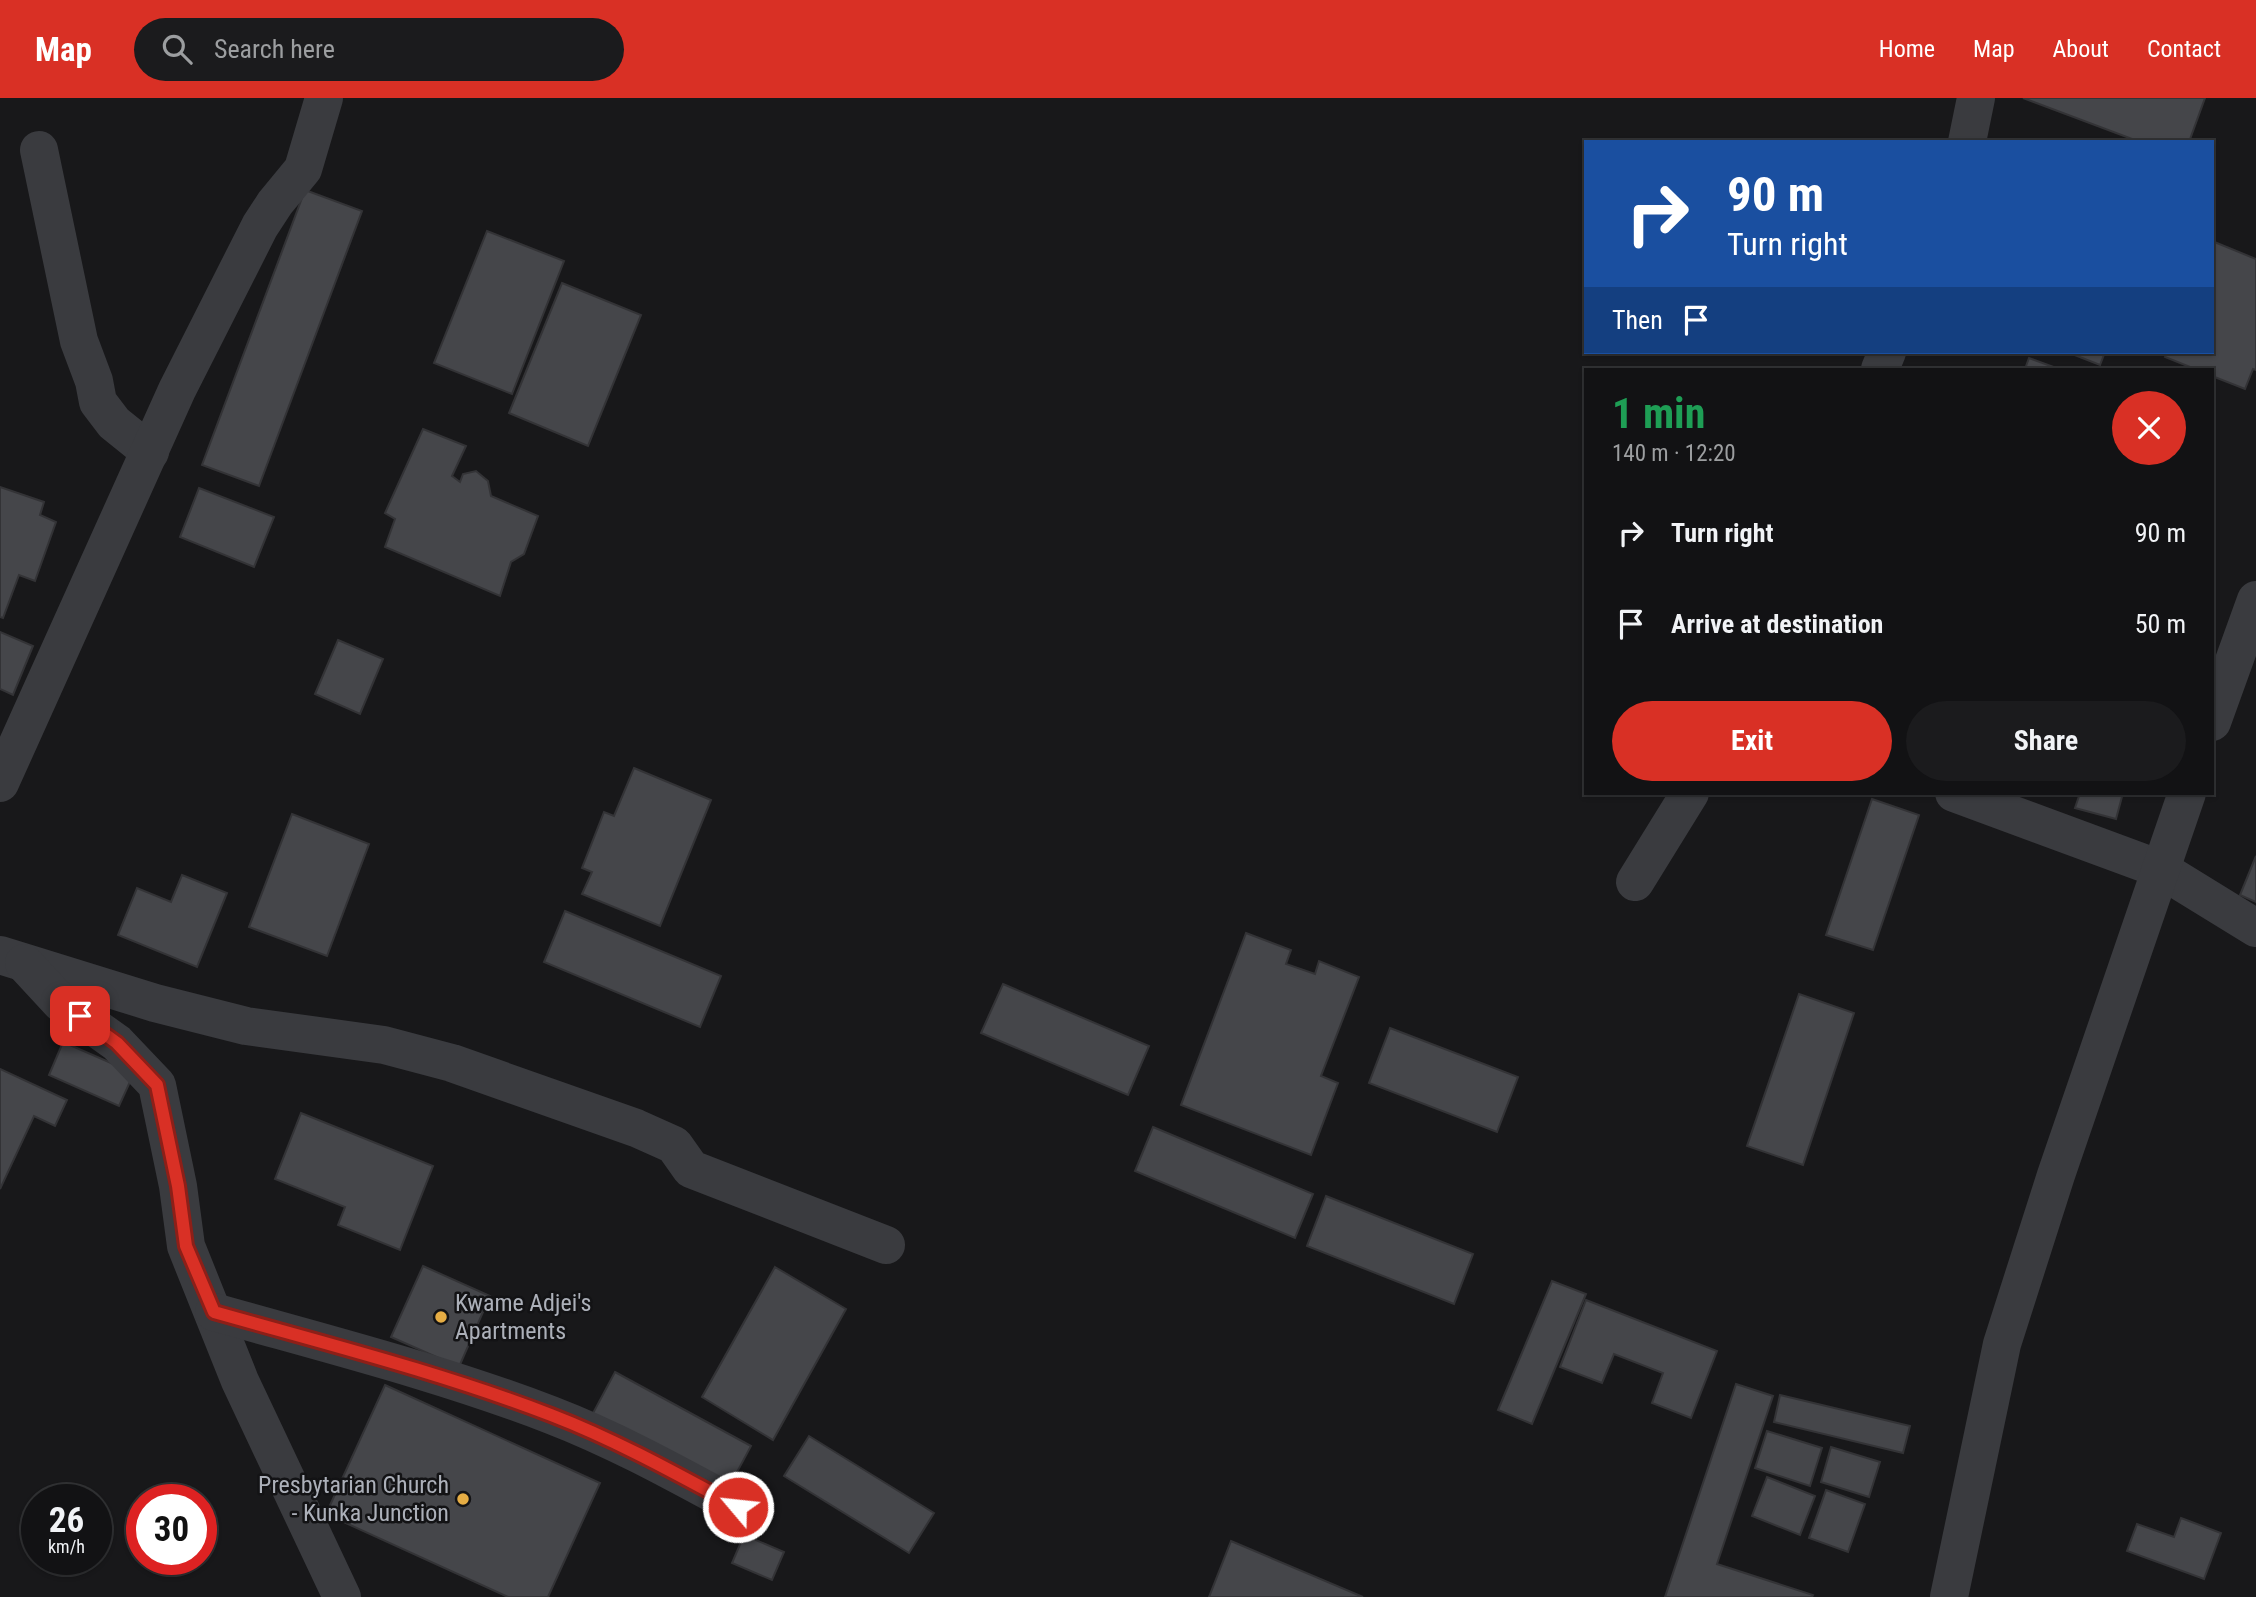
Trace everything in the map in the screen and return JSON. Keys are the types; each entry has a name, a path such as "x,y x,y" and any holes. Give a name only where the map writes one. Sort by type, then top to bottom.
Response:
{"street":[{"path":"0,783 177,390 260,226 303,169 324,98"},
{"path":"1967,140 1976,98"},
{"path":"39,150 79,341 94,381 98,402 114,423 150,452"},
{"path":"2214,716 2256,600"},
{"path":"1635,882 1689,795"},
{"path":"1959,795 2160,869 2256,928"},
{"path":"1950,1597 2002,1344 2056,1174 2186,795"},
{"path":"11,958 155,1003 246,1026 384,1045 452,1063 636,1128 674,1145 691,1169 886,1245"},
{"path":"11,958 61,1003 117,1043 157,1085 178,1186 186,1246 240,1381 342,1597"},
{"path":"214,1312 438,1376 553,1415 653,1461 738,1507"}],"building":[{"path":"2023,98 2205,98 2190,140 2135,140"},
{"path":"305,190 362,211 259,486 202,465"},
{"path":"487,231 564,261 512,394 434,363"},
{"path":"2214,242 2256,259 2256,370 2253,369 2245,389 2214,377 2214,368 2192,368 2165,357 2166,354 2214,354"},
{"path":"562,283 641,315 588,446 509,413"},
{"path":"2072,354 2104,354 2100,365"},
{"path":"2029,358 2056,368 2025,368"},
{"path":"423,429 466,446 452,476 460,482 463,474 476,471 488,481 491,496 538,516 524,554 511,562 500,596 385,547 395,519 385,513"},
{"path":"0,487 44,502 40,515 56,522 35,581 19,575 3,618 0,617"},
{"path":"199,488 274,517 254,567 180,537"},
{"path":"0,632 33,646 13,695 0,689"},
{"path":"338,640 383,659 360,714 315,694"},
{"path":"634,768 711,800 660,926 582,894 592,872 582,868 604,812 614,816"},
{"path":"2079,795 2122,795 2116,819 2075,808"},
{"path":"1872,799 1919,815 1873,950 1826,935"},
{"path":"292,814 369,844 327,956 249,927"},
{"path":"2256,856 2256,902 2240,895"},
{"path":"182,875 227,893 197,967 118,935 137,888 171,902"},
{"path":"565,911 721,976 700,1027 544,962"},
{"path":"1246,933 1291,950 1286,964 1315,974 1319,961 1359,977 1321,1076 1338,1083 1311,1155 1181,1105"},
{"path":"1003,984 1149,1046 1128,1095 981,1033"},
{"path":"1799,994 1854,1013 1803,1165 1747,1146"},
{"path":"1390,1028 1518,1077 1497,1132 1369,1083"},
{"path":"63,1042 134,1073 119,1106 49,1075"},
{"path":"0,1069 67,1100 55,1126 34,1116 0,1189"},
{"path":"301,1113 433,1166 400,1250 338,1225 345,1207 275,1179"},
{"path":"1153,1127 1313,1194 1295,1238 1135,1171"},
{"path":"1326,1196 1473,1254 1454,1304 1307,1246"},
{"name":"Kwame Adjei's Apartments","path":"423,1266 490,1296 459,1367 391,1337"},
{"path":"775,1267 846,1309 773,1440 702,1397"},
{"path":"1552,1281 1586,1294 1532,1424 1498,1410"},
{"path":"1586,1300 1717,1351 1691,1418 1652,1403 1663,1373 1614,1354 1602,1383 1560,1367"},
{"path":"615,1372 751,1446 728,1489 592,1415"},
{"path":"1736,1384 1773,1396 1717,1564 1813,1595 1812,1597 1665,1597"},
{"name":"Presbytarian Church - Kunka Junction","path":"385,1385 600,1483 548,1597 508,1597 326,1514"},
{"path":"1780,1395 1910,1426 1903,1453 1774,1422"},
{"path":"1767,1431 1822,1448 1810,1486 1755,1468"},
{"path":"809,1436 934,1513 909,1553 784,1476"},
{"path":"1831,1447 1880,1462 1869,1497 1821,1482"},
{"path":"1767,1477 1815,1496 1800,1535 1752,1516"},
{"path":"1826,1490 1865,1504 1848,1552 1809,1538"},
{"path":"2181,1518 2221,1533 2204,1579 2127,1551 2137,1524 2174,1537"},
{"path":"744,1535 784,1552 772,1580 732,1563"},
{"path":"1231,1541 1363,1597 1209,1597"}],"place":[{"name":"Kwame Adjei's Apartments","path":"441,1317"},
{"name":"Presbytarian Church - Kunka Junction","path":"463,1499"}],"route":[{"path":"80,1016 117,1043 157,1085 178,1186 186,1246 214,1312 438,1376 553,1415 653,1461 738,1507"}]}
